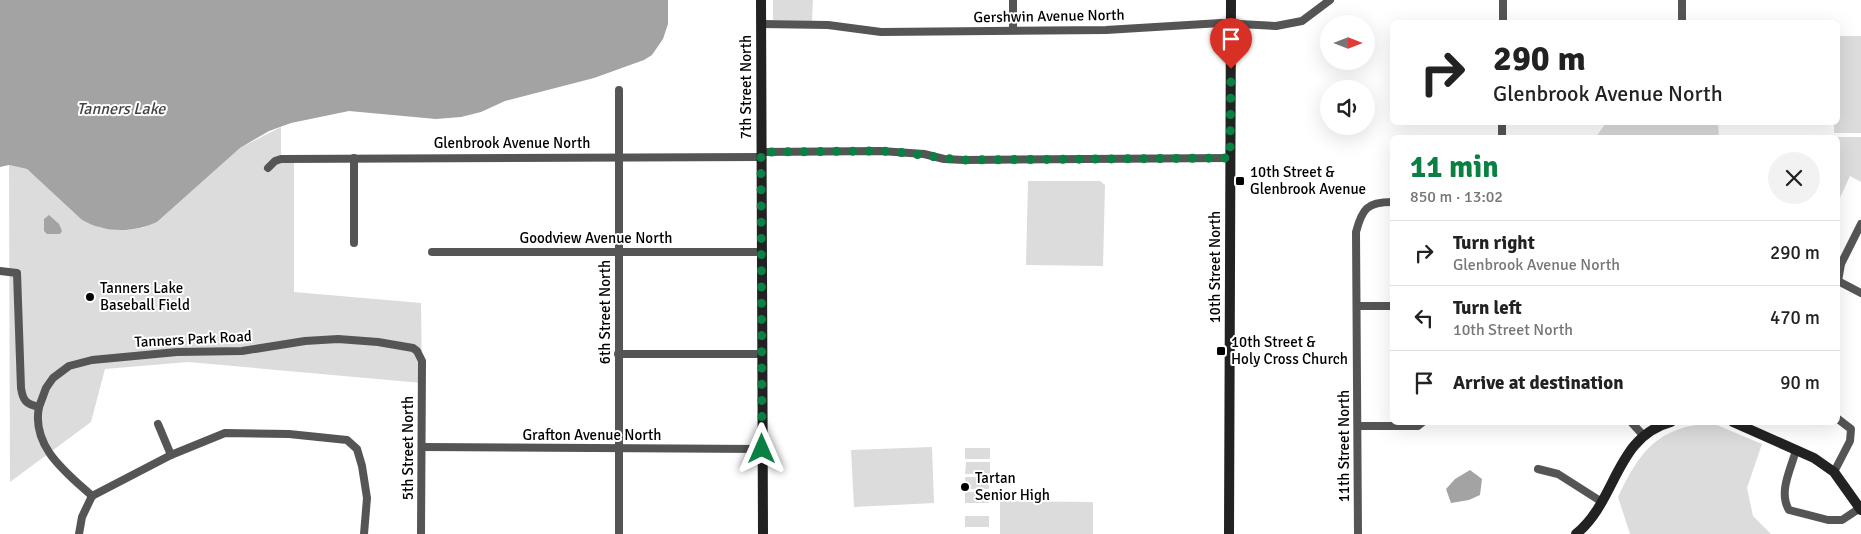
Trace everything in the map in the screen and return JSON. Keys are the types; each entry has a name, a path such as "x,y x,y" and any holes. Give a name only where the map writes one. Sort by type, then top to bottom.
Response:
{"street":[{"name":"7th Street North","path":"762,0 763,534"},
{"path":"1013,0 1013,30"},
{"name":"10th Street North","path":"1229,534 1231,0"},
{"name":"Gershwin Avenue North","path":"761,24 828,25 881,32 1106,30 1231,24 1276,26 1302,21 1330,0"},
{"path":"1503,0 1503,20"},
{"path":"1682,0 1682,20"},
{"name":"6th Street North","path":"619,90 619,534"},
{"name":"Glenbrook Avenue North","path":"268,168 272,162 279,159 618,156 881,151 924,154 944,159 964,160 1230,158"},
{"path":"354,158 354,243"},
{"name":"11th Street North","path":"1358,534 1356,239 1360,215 1368,206 1390,202"},
{"path":"1840,270 1861,224"},
{"name":"Goodview Avenue North","path":"432,252 761,252"},
{"path":"0,271 16,273 22,393 26,404 39,407 40,434 51,457 92,496"},
{"path":"1840,282 1861,293"},
{"path":"1357,306 1390,306"},
{"name":"Tanners Park Road","path":"39,407 46,388 53,378 69,366 92,360 177,352 242,351 305,341 338,339 378,342 413,348 417,351 422,363"},
{"path":"618,354 762,354"},
{"name":"5th Street North","path":"422,363 422,534"},
{"path":"1834,472 1850,440 1851,429 1840,421"},
{"path":"158,424 171,455"},
{"path":"1358,426 1419,425"},
{"path":"1634,425 1643,435"},
{"path":"1576,534 1602,502 1629,449 1643,435 1659,425"},
{"path":"1753,426 1796,450 1834,472 1860,509 1842,520 1828,520 1789,510 1785,504 1784,491 1796,450"},
{"path":"79,534 82,517 92,496 171,455 225,434 280,434 347,440 357,449 362,466 367,498 364,534"},
{"name":"Grafton Avenue North","path":"422,447 762,449"},
{"path":"1538,469 1558,474 1602,502"}],"shaded area":[{"path":"773,0 813,0 812,21 773,20"},
{"path":"1840,36 1861,36 1861,133 1834,133 1834,125 1840,125"},
{"path":"1604,125 1718,125 1719,135 1597,135"},
{"path":"281,127 281,159 294,159 294,292 421,303 422,383 188,362 105,369 91,422 10,482 9,165 27,169 82,220 101,228 128,230 142,228 157,222 240,148"},
{"path":"1840,137 1861,137 1861,182 1850,176 1840,198"},
{"path":"1028,181 1100,181 1105,185 1103,266 1026,265"},
{"path":"1693,425 1717,425 1762,444 1747,488 1753,516 1771,534 1630,534 1618,497 1643,454 1664,436"},
{"path":"932,447 934,503 854,507 851,450"},
{"path":"965,448 990,448 990,459 965,459"},
{"path":"966,462 990,462 990,474 965,474"},
{"path":"965,477 989,477 989,489 965,489"},
{"path":"965,492 989,492 989,503 965,503"},
{"path":"1000,501 1093,502 1093,534 1000,534"},
{"path":"965,516 989,516 989,527 965,527"}],"water":[{"name":"Tanners Lake","path":"0,0 668,0 668,24 663,39 652,55 644,60 594,78 505,101 481,112 461,117 436,119 349,111 291,123 269,131 240,148 157,222 139,228 120,230 100,227 82,220 27,169 9,165 0,167"},
{"path":"49,215 59,224 62,231 60,234 47,234 44,231 44,219"},
{"path":"1470,470 1482,479 1480,495 1469,500 1451,503 1446,489 1455,479"}],"place":[{"name":"10th Street & Glenbrook Avenue","path":"1240,181"},
{"name":"Tanners Lake Baseball Field","path":"90,297"},
{"name":"10th Street & Holy Cross Church","path":"1221,351"},
{"name":"Tartan Senior High","path":"965,487"}],"route":[{"path":"762,449 761,152 881,151 924,154 944,159 964,160 1230,158 1231,69"}]}
